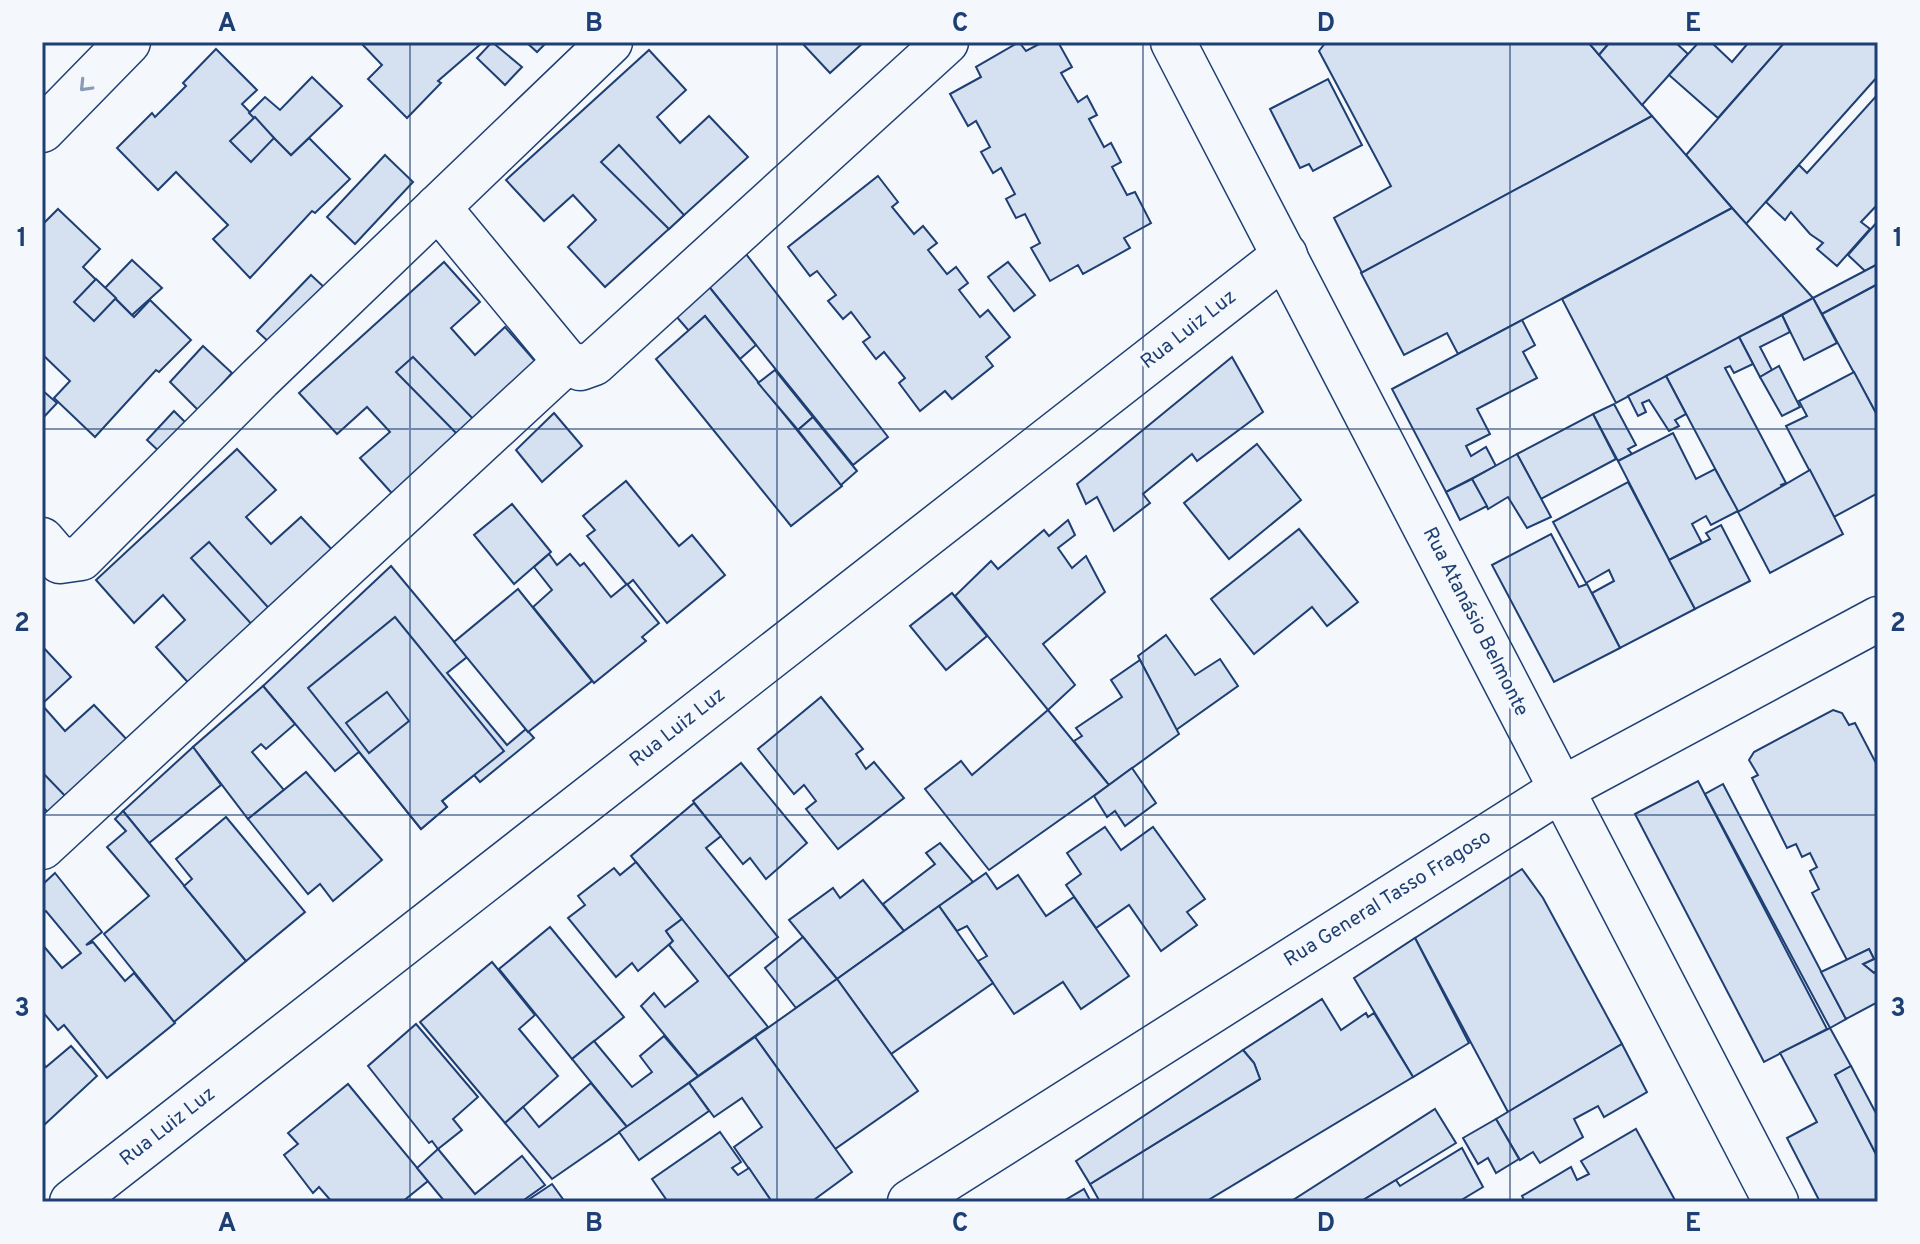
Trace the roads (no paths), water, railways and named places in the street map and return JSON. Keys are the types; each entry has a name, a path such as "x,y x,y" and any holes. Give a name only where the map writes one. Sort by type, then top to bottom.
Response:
{"street":[{"path":"42,130 128,42"},
{"path":"42,540 60,561 81,558 260,378 610,42"},
{"path":"438,207 566,362 580,368 594,363 946,42"},
{"name":"Rua Atanásio Belmonte","path":"1173,42 1776,1202"},
{"name":"Rua Luiz Luz","path":"72,1202 1285,255"},
{"path":"42,847 566,362"},
{"name":"Rua General Tasso Fragoso","path":"910,1202 1562,789 1878,619"}]}
